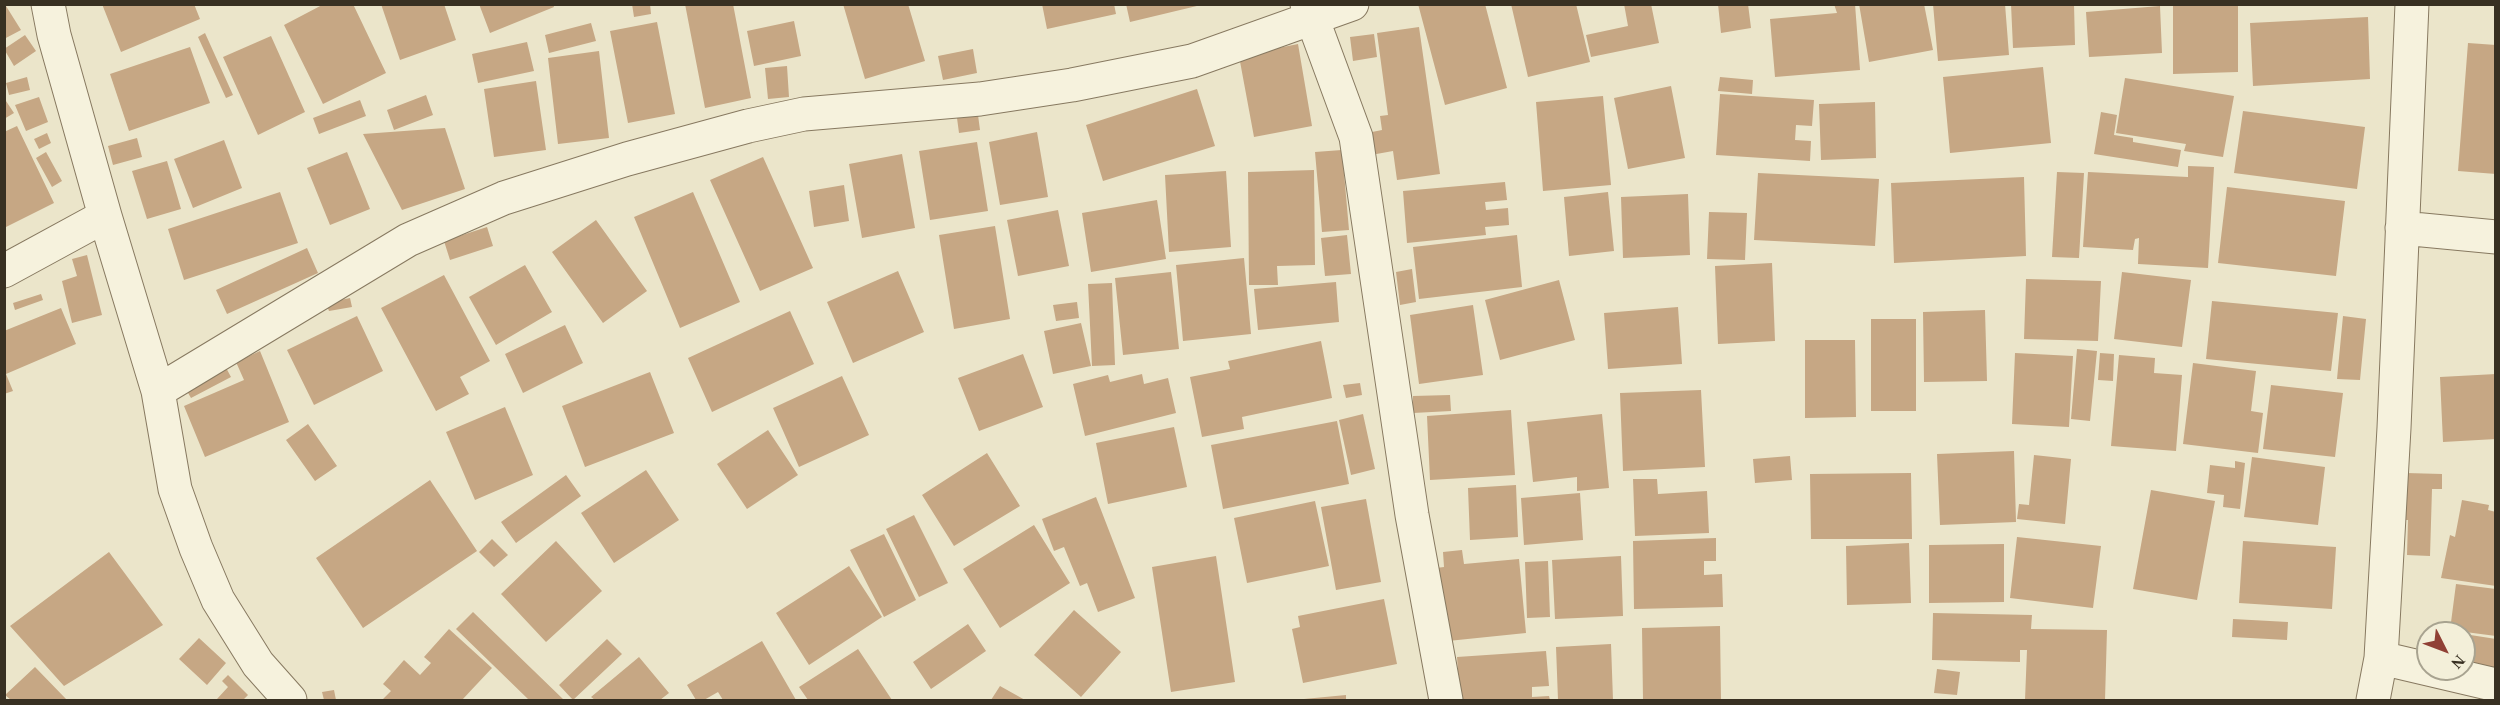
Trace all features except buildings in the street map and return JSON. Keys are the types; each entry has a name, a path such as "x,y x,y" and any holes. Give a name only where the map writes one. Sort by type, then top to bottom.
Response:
{"street":[{"path":"48,4 54,35 105,216 158,391 175,489 218,600 258,664 290,700"},
{"path":"158,391 408,240 504,198 693,141 804,114 980,99 1072,85 1192,61 1310,12 1352,4"},
{"path":"2373,700 2381,658 2412,4"},
{"path":"1310,12 1356,137 1412,515 1446,700"},
{"path":"4,271 105,216"},
{"path":"2402,228 2496,237"},
{"path":"2381,658 2496,685"}]}
